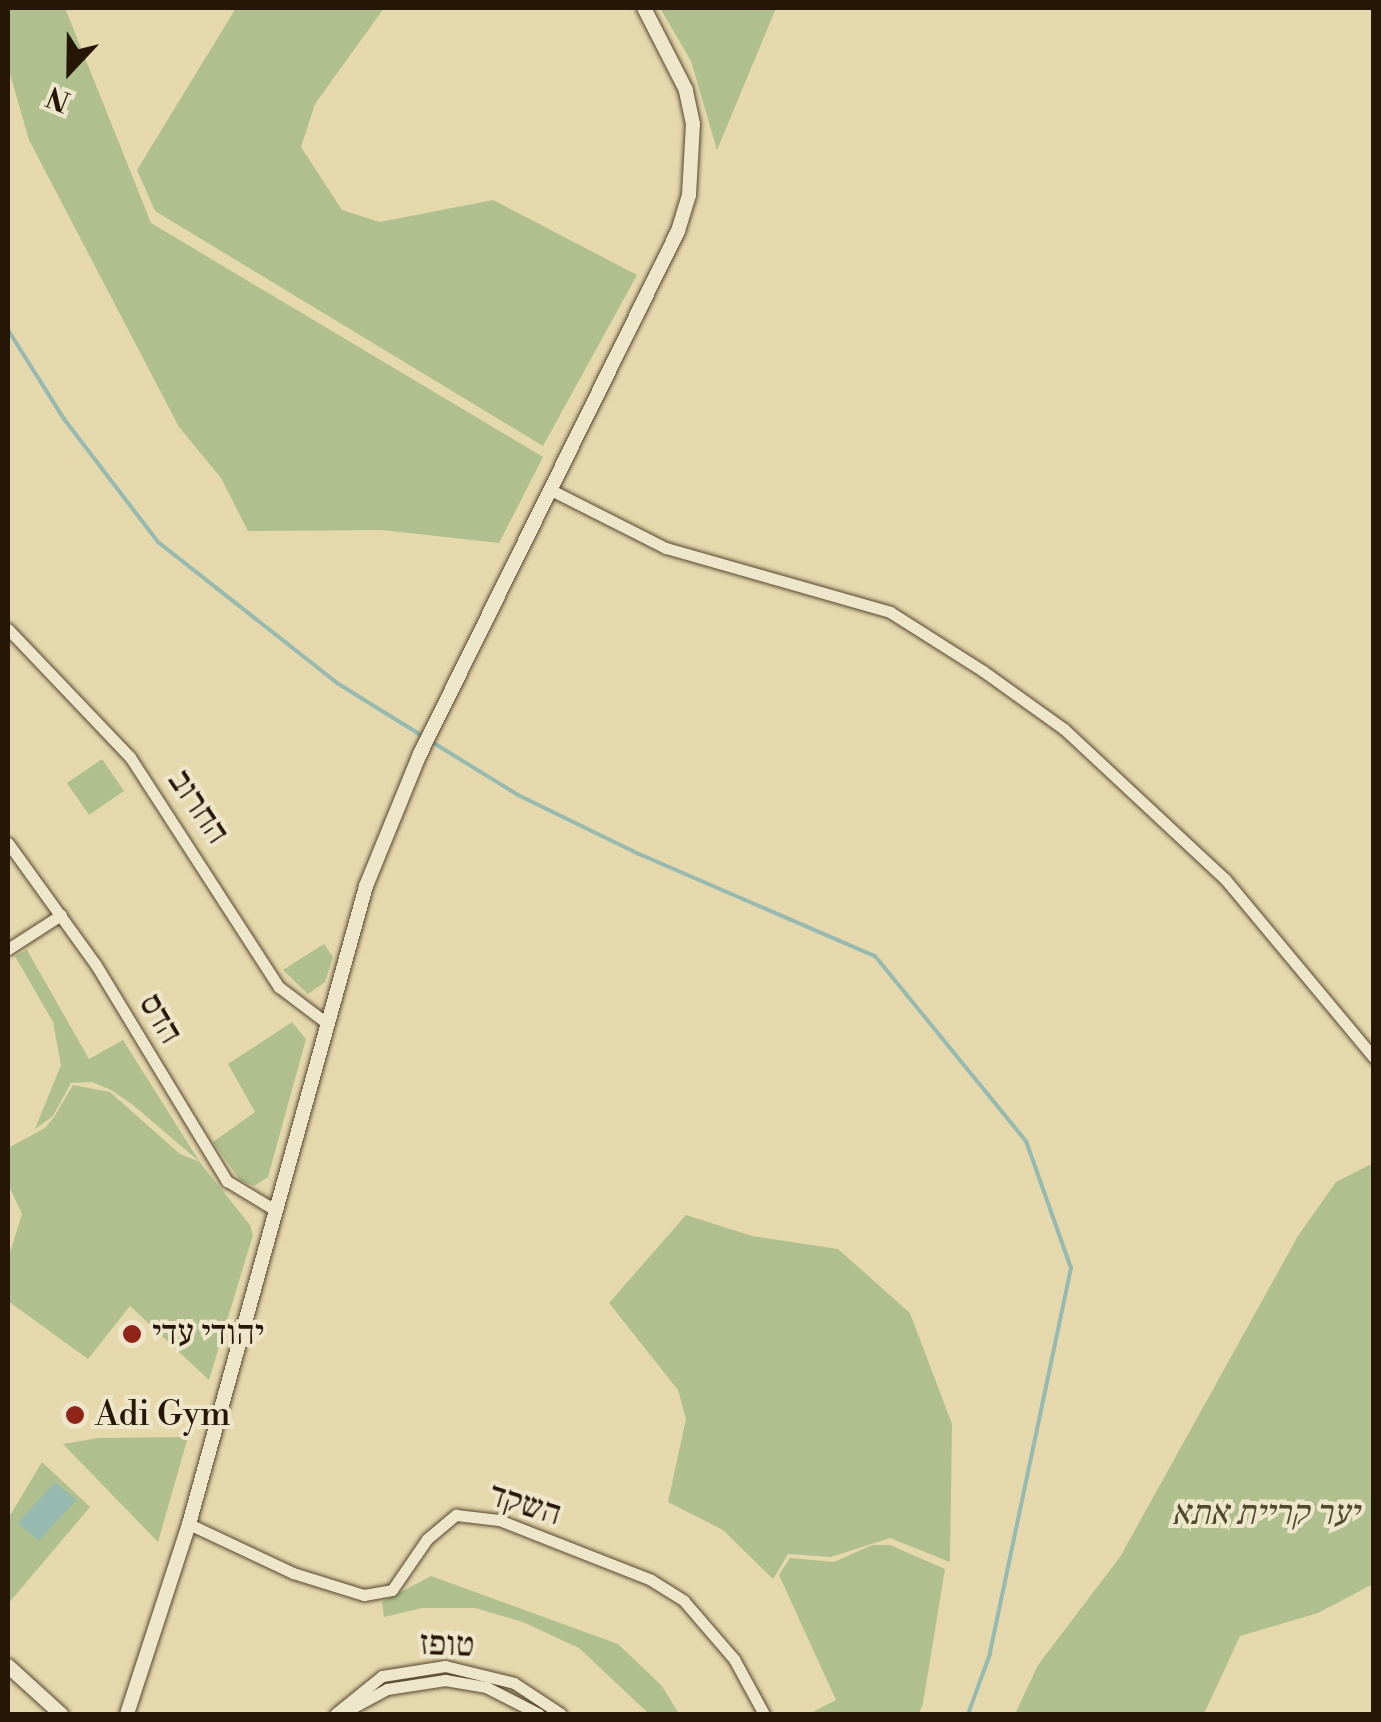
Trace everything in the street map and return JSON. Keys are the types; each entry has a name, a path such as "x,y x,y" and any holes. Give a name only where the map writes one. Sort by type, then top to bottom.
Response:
{"street":[{"path":"126,1711 188,1524 366,886 420,754 689,195 693,124 686,90 644,8"},
{"path":"549,489 666,548 890,612 982,671 1064,729 1225,880 1374,1058"},
{"name":"החרוב","path":"8,630 130,757 279,988 328,1024"},
{"name":"הדס","path":"8,843 62,915 227,1182 275,1210"},
{"path":"8,949 62,915"},
{"name":"השקד","path":"188,1524 293,1572 364,1595 392,1590 427,1539 456,1515 499,1520 651,1580 684,1601 734,1659 764,1714"},
{"path":"8,1666 60,1714"},
{"name":"טופז","path":"338,1714 382,1676 444,1666 502,1678 561,1714"},
{"name":"טופז","path":"338,1714 387,1689 444,1680 486,1688 539,1714"}],"green space":[{"path":"8,8 65,8 151,223 543,457 499,543 382,530 248,531 221,478 179,427 29,140 8,67"},
{"path":"236,8 384,8 315,104 301,147 342,210 380,222 493,200 637,275 543,446 155,211 137,170"},
{"path":"660,8 776,8 717,150 691,61"},
{"path":"102,759 124,791 89,815 67,783"},
{"path":"324,944 333,957 325,982 308,994 283,970"},
{"path":"27,950 89,1059 123,1040 199,1162 133,1105 92,1082 71,1083 53,1116 35,1129 61,1065 53,1022 15,956"},
{"path":"292,1022 306,1039 268,1177 254,1186 240,1180 213,1142 255,1112 228,1064"},
{"path":"73,1085 110,1092 180,1154 200,1162 250,1225 253,1235 209,1380 130,1306 88,1359 8,1301 8,1259 22,1214 8,1184 8,1148 45,1128"},
{"name":"יער קריית אתא","path":"1373,1163 1373,1584 1318,1613 1240,1636 1204,1714 1015,1714 1038,1665 1120,1557 1298,1236 1336,1182"},
{"path":"686,1215 752,1236 838,1249 910,1313 952,1424 950,1562 890,1538 831,1557 788,1554 773,1579 723,1530 668,1502 686,1419 678,1390 609,1303"},
{"path":"188,1437 158,1542 63,1444 99,1438"},
{"path":"42,1462 90,1507 8,1604 8,1519"},
{"path":"872,1545 890,1545 945,1569 919,1714 809,1714 836,1700 779,1575 790,1558 834,1562"},
{"path":"431,1576 618,1644 662,1686 679,1714 649,1714 579,1648 523,1622 475,1608 422,1608 384,1617 382,1602"}],"water":[{"path":"55,1482 76,1500 39,1541 18,1523"}],"waterway":[{"path":"8,330 64,419 158,542 337,683 424,737"},
{"path":"432,742 518,795 639,854 875,956 1026,1141 1071,1268 990,1654 968,1714"}],"place":[{"name":"יהודי עדי","path":"132,1334"},
{"name":"Adi Gym","path":"75,1415"}]}
